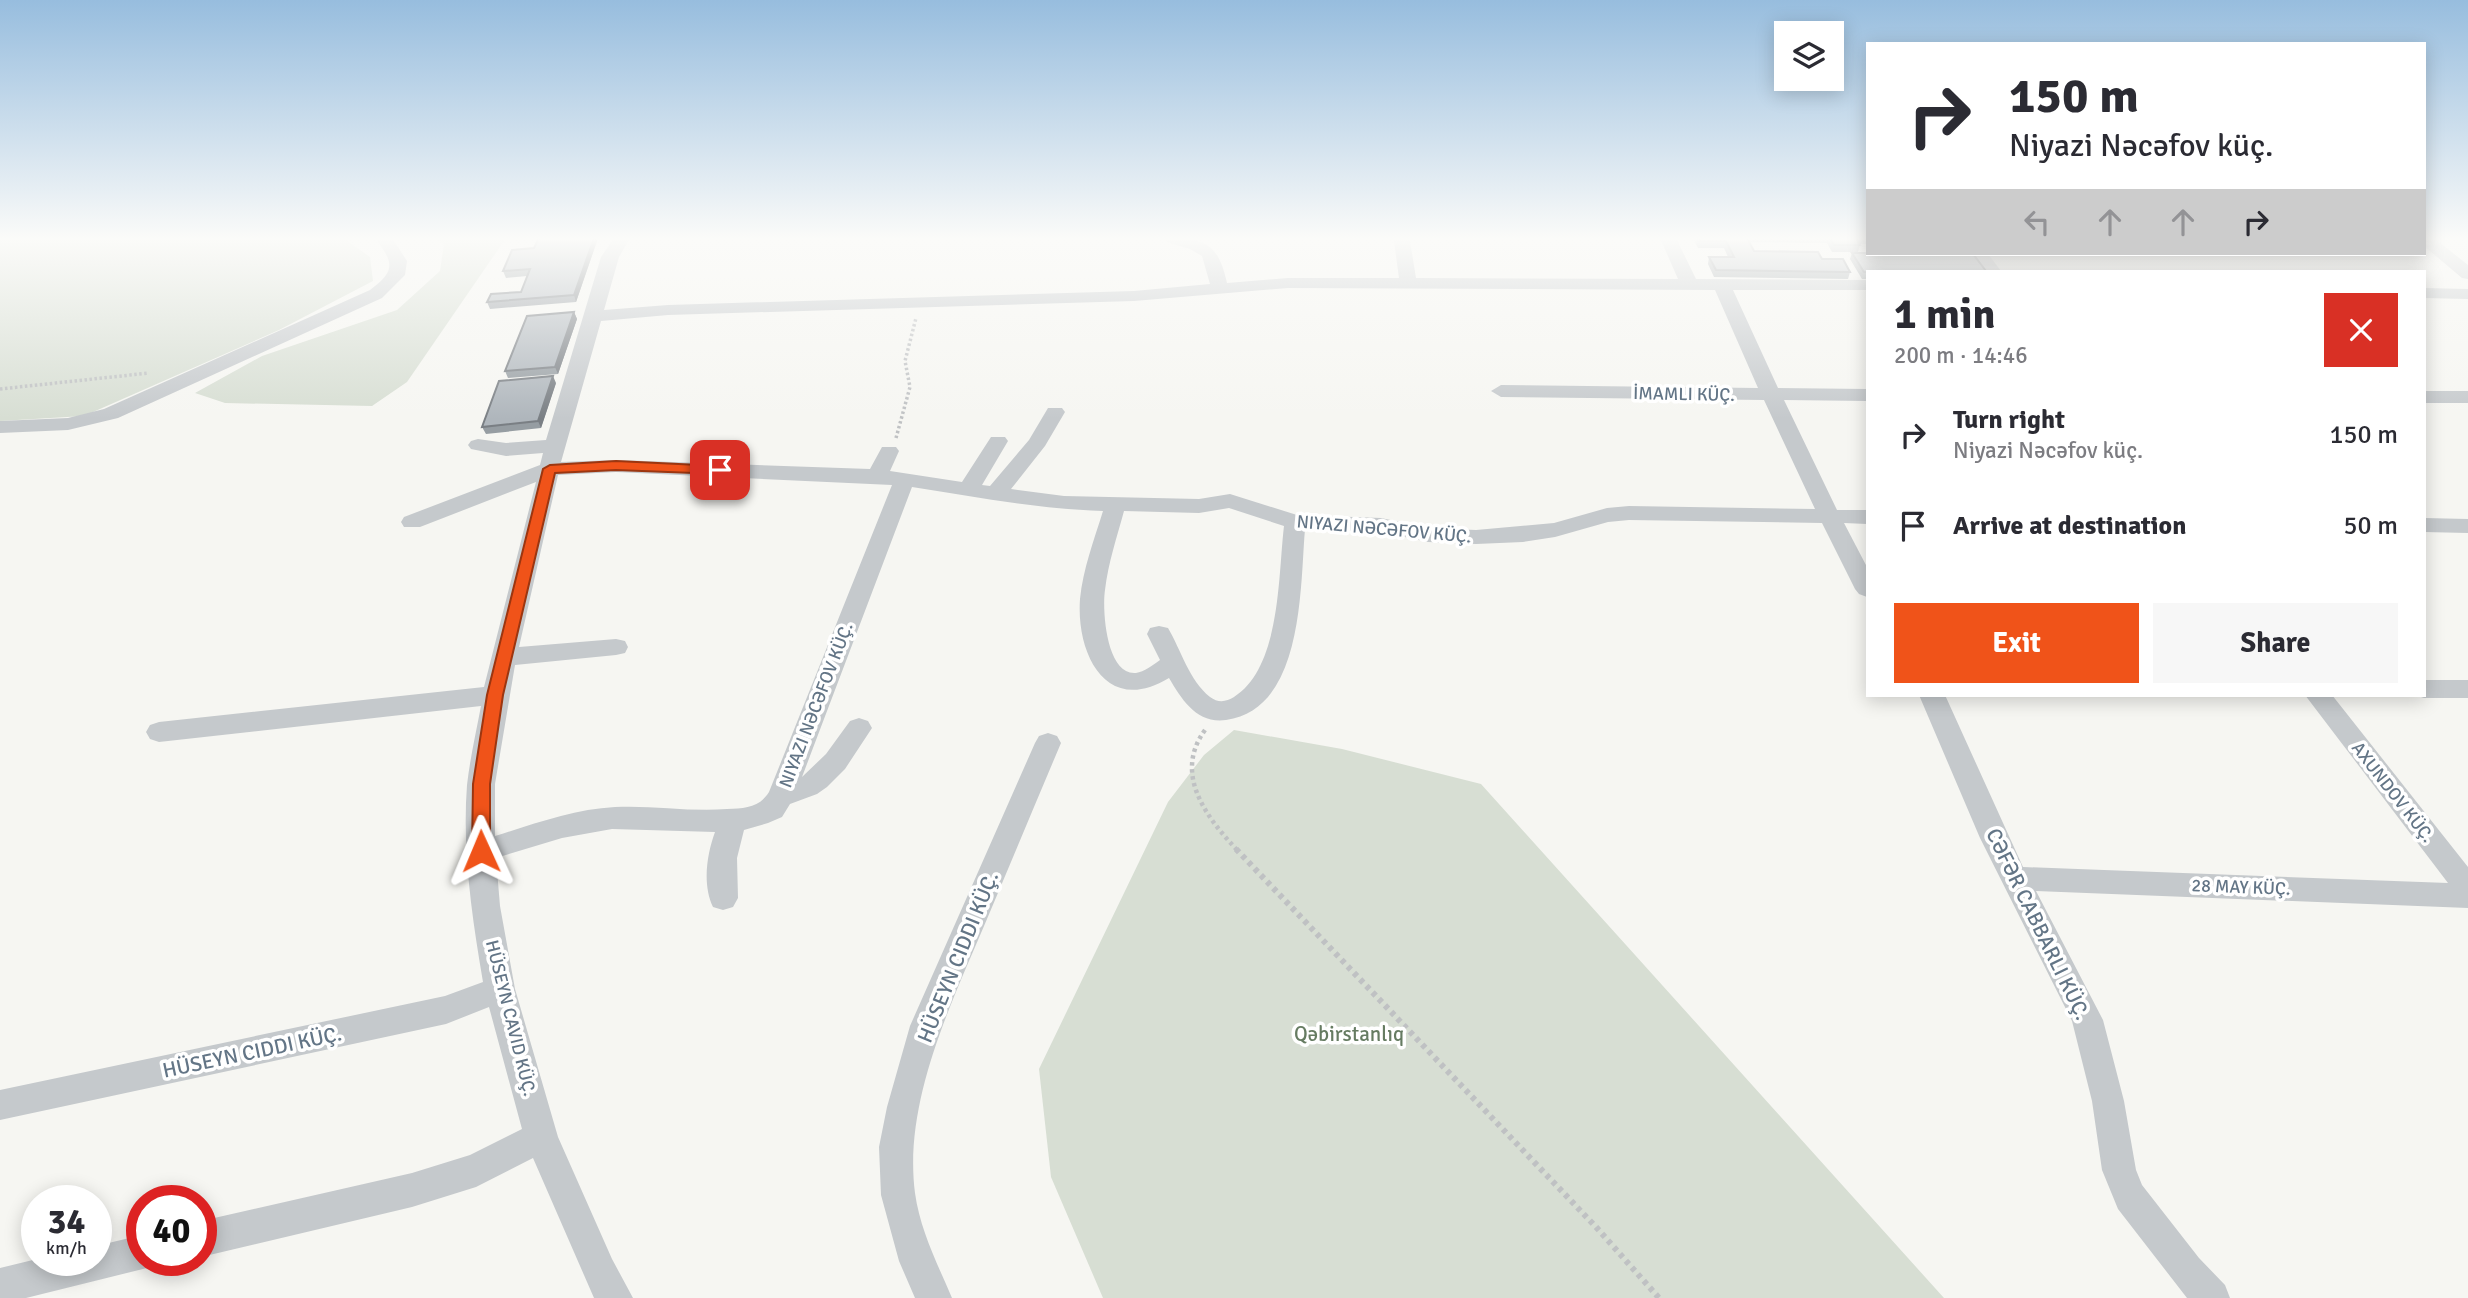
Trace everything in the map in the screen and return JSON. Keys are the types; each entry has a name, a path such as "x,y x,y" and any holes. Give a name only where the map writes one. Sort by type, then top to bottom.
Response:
{"street":[{"path":"0,427 68,424 111,414 366,299"},
{"name":"HÜSEYN CAVID KÜÇ.","path":"597,299 552,457 495,695 481,784 481,851 485,906 500,989 541,1137 599,1272 615,1298"},
{"path":"592,316 668,310 1055,299"},
{"path":"1728,299 1770,395 1866,587"},
{"path":"1501,391 1866,395"},
{"path":"2426,397 2468,397"},
{"path":"994,495 1038,442 1055,412"},
{"path":"967,491 998,441"},
{"path":"478,445 552,457"},
{"path":"877,477 889,451"},
{"path":"412,522 552,457"},
{"name":"NIYAZI NƏCƏFOV KÜÇ.","path":"552,457 616,466 877,477 1064,503 1199,506 1230,501 1295,522 1381,525 1428,535 1523,536 1629,513 1866,517"},
{"name":"NIYAZI NƏCƏFOV KÜÇ.","path":"481,851 576,824 613,818 734,820 756,816 772,809 781,795 904,480"},
{"path":"1115,505 1091,601 1097,639 1106,668 1116,680 1136,682 1174,663"},
{"path":"1158,634 1195,698 1205,708 1222,711 1234,709 1252,697 1271,675 1280,643 1295,522"},
{"path":"2426,525 2468,526"},
{"path":"504,657 616,647"},
{"path":"2426,689 2468,689"},
{"path":"159,732 495,695"},
{"path":"1932,697 2014,878 2087,1020 2108,1101 2119,1170 2130,1197 2186,1271 2212,1298"},
{"name":"AXUNDOV KÜÇ.","path":"2320,697 2468,888"},
{"path":"781,795 798,793 820,780 859,729"},
{"name":"HÜSEYN CIDDI KÜÇ.","path":"934,1298 917,1261 898,1195 896,1147 904,1107 926,1026 1048,743"},
{"path":"723,898 720,869 723,846 734,820"},
{"name":"28 MAY KÜÇ.","path":"2014,878 2468,896"},
{"name":"HÜSEYN CIDDI KÜÇ.","path":"0,1105 446,1010 500,989"},
{"path":"217,1235 412,1190 475,1170 541,1137"},
{"path":"0,1286 126,1257"}],"path":[{"path":"889,451 899,431 910,387 905,361 920,303"},
{"path":"0,389 161,372"},
{"path":"1222,711 1195,741 1188,759 1193,786 1221,833 1596,1227 1658,1298"}],"green space":[{"path":"0,299 339,299 279,330 84,416 0,421"},
{"path":"410,299 464,299 407,382 372,406 225,403 195,393 262,356 397,310"},
{"name":"Qəbirstanlıq","path":"1234,730 1342,749 1481,784 1944,1298 1103,1298 1051,1177 1039,1069 1168,802 1204,755"}],"building":[{"path":"489,299 530,299 487,302"},
{"path":"574,312 555,367 505,371 527,316"},
{"path":"553,376 538,421 482,427 499,381"}],"route":[{"path":"481,851 481,784 495,695 550,469 616,466 720,470"}]}
